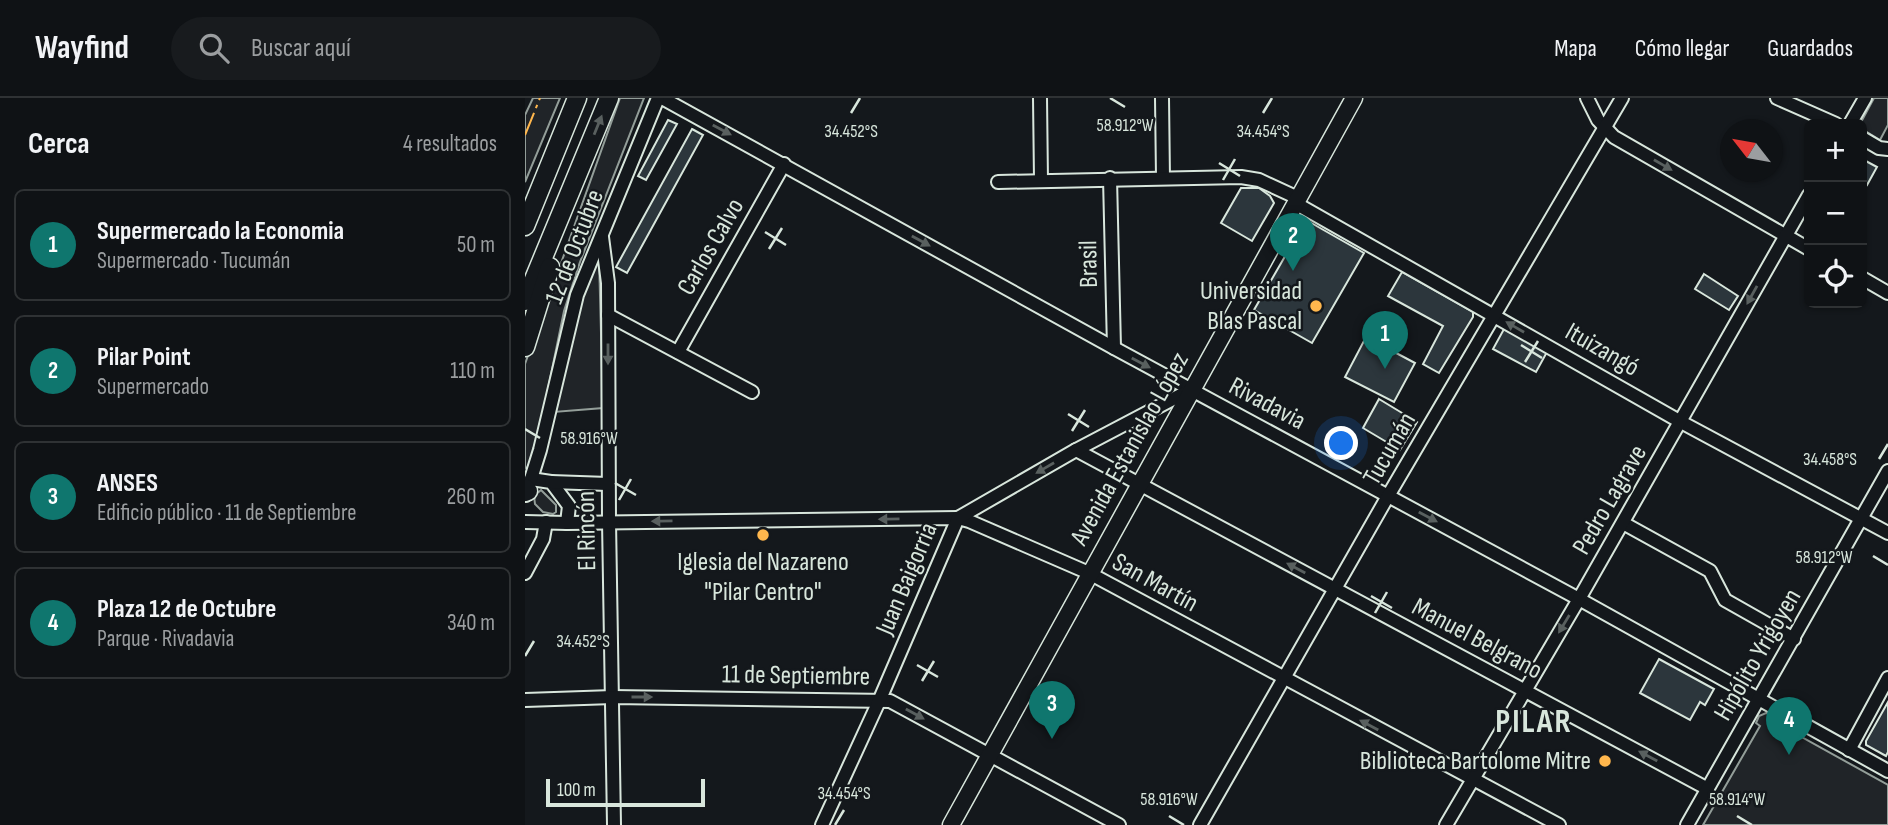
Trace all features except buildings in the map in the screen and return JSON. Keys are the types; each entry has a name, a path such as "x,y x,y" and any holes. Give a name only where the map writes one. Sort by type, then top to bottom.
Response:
{"highway":[{"path":"525,226 577,98"},
{"path":"525,301 609,98"},
{"path":"525,347 587,152"}],"main road":[{"name":"Avenida Estanislao López","path":"951,825 1354,98"}],"street":[{"name":"Rivadavia","path":"660,98 1114,348 1579,599 1888,771"},
{"name":"12 de Octubre","path":"527,489 577,295 660,98"},
{"path":"1039,98 1041,180"},
{"path":"1162,98 1163,178"},
{"path":"1587,98 1605,130 1804,246"},
{"name":"Tucumán","path":"1201,825 1388,496 1622,98"},
{"path":"1777,98 1825,119"},
{"path":"1853,119 1865,98"},
{"path":"1867,141 1879,148 1888,149"},
{"name":"Carlos Calvo","path":"678,352 784,164"},
{"name":"Ituizangó","path":"998,182 1251,177 1297,200 1681,422 1888,533"},
{"name":"Brasil","path":"1110,178 1114,348"},
{"name":"Pedro Lagrave","path":"1446,825 1623,523 1804,204"},
{"name":"El Rincón","path":"602,237 608,284 608,484 614,825"},
{"path":"1867,281 1888,293"},
{"path":"608,315 752,392"},
{"name":"Juan Baigorria","path":"822,825 958,518 1076,450 1192,389"},
{"name":"Manuel Belgrano","path":"1076,450 1708,789"},
{"name":"Hipólito Yrigoyen","path":"1687,825 1888,471"},
{"path":"551,482 569,506 567,523"},
{"path":"527,489 551,482 608,484"},
{"name":"San Martín","path":"525,522 958,518 1089,573 1559,825"},
{"path":"526,570 543,539 546,522"},
{"path":"1623,523 1710,571 1725,600 1794,639"},
{"path":"1849,750 1888,678"},
{"name":"11 de Septiembre","path":"525,700 613,697 880,699 897,704 1119,825"}],"shaded area":[{"path":"533,98 560,98 525,182 525,115"},
{"path":"620,98 644,98 580,262 564,311 534,457 529,467 525,468 525,364"},
{"path":"1874,98 1888,98 1888,125 1880,140 1867,132 1867,119 1863,119"},
{"path":"599,258 603,408 554,412 581,296"},
{"path":"541,490 556,505 556,512 553,514 543,512 535,504 534,496"},
{"path":"1766,713 1775,716 1773,721 1888,785 1888,825 1703,825 1760,726 1756,723 1759,716"}],"power":[{"path":"525,135 540,98"}],"place":[{"name":"Pilar Point","path":"1293,271"},
{"name":"Universidad Blas Pascal","path":"1316,306"},
{"name":"Supermercado la Economia","path":"1385,369"},
{"name":"Iglesia del Nazareno \"Pilar Centro\"","path":"763,535"},
{"name":"ANSES","path":"1052,739"},
{"name":"Plaza 12 de Octubre","path":"1789,755"},
{"name":"Biblioteca Bartolome Mitre","path":"1605,761"}],"district":[{"name":"PILAR","path":"1534,722"}]}
